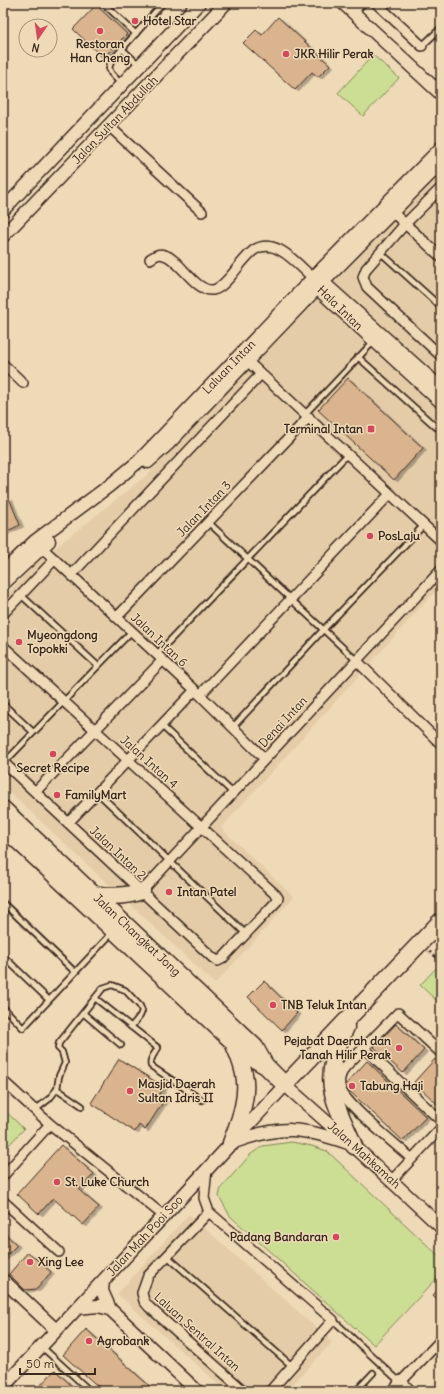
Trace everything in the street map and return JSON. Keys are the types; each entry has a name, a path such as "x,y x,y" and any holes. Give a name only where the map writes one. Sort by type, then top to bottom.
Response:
{"highway":[{"name":"Jalan Changkat Jong","path":"3,809 255,1047 266,1066"},
{"name":"Jalan Changkat Jong","path":"3,827 247,1055 266,1066 285,1084"},
{"path":"94,894 115,897 132,895 142,891"},
{"path":"285,1084 441,921"},
{"path":"351,1016 338,1046 331,1075 333,1093 354,1146"},
{"path":"231,1143 240,1118 245,1091 244,1074 234,1043"}],"main road":[{"name":"Jalan Sultan Abdullah","path":"3,210 199,3"},
{"name":"Jalan Sultan Abdullah","path":"3,236 226,3"},
{"path":"343,3 357,7 438,86"},
{"name":"Laluan Intan","path":"3,572 139,461 244,358 317,283 388,209 441,148"},
{"name":"Laluan Intan","path":"388,209 441,163"},
{"name":"Hala Intan","path":"317,283 378,337 441,388"},
{"name":"Hala Intan","path":"378,337 441,402"},
{"name":"Laluan Intan","path":"3,584 38,544"},
{"name":"Jalan Mah Pooi Soo","path":"3,1387 164,1216 285,1084"},
{"name":"Jalan Mahkamah","path":"285,1084 392,1180 441,1227"},
{"path":"231,1143 255,1135 290,1129 306,1130 354,1146"},
{"path":"3,1280 56,1330"},
{"path":"103,1281 102,1291 110,1309 196,1391"},
{"path":"77,1308 98,1306 110,1309"},
{"path":"12,1391 16,1372"},
{"path":"396,1387 409,1391"}],"street":[{"path":"376,3 422,46"},
{"path":"109,126 202,212"},
{"path":"439,193 405,224 366,269 363,278 367,287 441,356"},
{"path":"388,209 441,257"},
{"path":"150,259 157,255 165,255 192,279 205,288 212,290 219,288 253,251 261,246 270,246 278,248 317,283"},
{"path":"244,358 441,541"},
{"path":"3,364 23,383"},
{"path":"72,574 261,374"},
{"name":"Jalan Intan 3","path":"117,617 307,415"},
{"path":"68,823 162,726 198,693 290,600 390,494"},
{"name":"Jalan Intan 6","path":"38,544 160,657 265,759"},
{"path":"3,614 55,559"},
{"name":"Denai Intan","path":"142,891 441,570"},
{"name":"Jalan Intan 4","path":"3,646 278,898 277,901 246,934"},
{"path":"35,792 95,729 160,657"},
{"path":"357,661 441,744"},
{"name":"Jalan Intan 2","path":"4,762 213,958 218,961 222,959 246,934"},
{"path":"412,1159 357,1110 342,1092 339,1083 340,1075 345,1067 398,1013 441,1053"},
{"path":"364,1048 441,1121"},
{"path":"3,1081 50,1124 164,1216"},
{"path":"3,1176 50,1124"},
{"path":"392,1180 441,1128"},
{"path":"207,1169 204,1198 209,1212 333,1320 270,1391"},
{"path":"3,1201 59,1252"},
{"name":"Laluan Sentral Intan","path":"209,1212 148,1276 142,1293 144,1301 244,1391"},
{"path":"396,1387 441,1340"}],"lane":[{"path":"103,3 136,34"},
{"path":"123,85 111,73 109,68 111,62 163,3"},
{"path":"422,46 441,28"},
{"path":"122,49 140,66"},
{"path":"380,252 441,307"},
{"path":"307,415 358,357 378,337"},
{"path":"358,357 436,427 441,429"},
{"path":"160,657 247,559 348,454"},
{"path":"208,522 357,661"},
{"path":"233,727 323,630 424,525"},
{"path":"21,595 98,666"},
{"path":"4,762 132,631"},
{"path":"3,704 33,732"},
{"path":"162,726 233,793"},
{"path":"97,792 246,934"},
{"path":"3,903 76,972"},
{"path":"3,1007 23,1028 114,931"},
{"path":"3,956 49,1000"},
{"path":"35,1110 49,1099 57,1089 59,1076 65,1063 62,1052 58,1048 59,1043 103,988 109,986 125,990 140,1006 142,1011 140,1016 131,1027"},
{"path":"95,998 158,1048 152,1057 150,1063 151,1066 202,1100"},
{"path":"83,1013 121,1045"},
{"path":"57,1089 82,1106"},
{"path":"167,1256 292,1366"},
{"path":"333,1320 396,1387"},
{"path":"41,1346 90,1391"},
{"path":"356,1391 373,1373"}],"path":[{"path":"421,943 441,962"}],"shaded area":[{"path":"441,172 441,585 221,828 294,897 215,984 3,786 3,598 36,563 147,475"},
{"path":"189,1214 332,1342 287,1391 226,1391 117,1294"}],"green space":[{"path":"373,55 399,78 363,116 338,93"},
{"path":"440,964 441,965 441,1005 420,985"},
{"path":"3,1109 24,1129 3,1151"},
{"name":"Padang Bandaran","path":"292,1142 327,1151 441,1258 441,1274 374,1345 230,1216 219,1196 221,1188 251,1154 263,1146"}],"building":[{"name":"Restoran Han Cheng","path":"96,5 127,34 103,58 73,29"},
{"name":"JKR Hilir Perak","path":"278,17 330,65 318,77 312,72 295,90 243,43 256,30 262,35"},
{"name":"Terminal Intan","path":"348,378 423,448 394,480 318,410"},
{"path":"9,498 20,525 3,533 3,501"},
{"name":"TNB Teluk Intan","path":"264,981 297,1013 282,1030 248,997"},
{"name":"Pejabat Daerah dan Tanah Hilir Perak","path":"396,1024 424,1050 403,1073 374,1047"},
{"name":"Masjid Daerah Sultan Idris II","path":"119,1059 164,1087 159,1095 165,1099 145,1130 139,1125 135,1132 91,1103"},
{"path":"435,1059 441,1065 441,1102 438,1105 414,1082"},
{"path":"367,1061 426,1117 403,1141 344,1086"},
{"name":"St. Luke Church","path":"61,1145 94,1174 79,1190 99,1207 83,1225 53,1198 39,1214 17,1194"},
{"path":"3,1232 17,1245 3,1259"},
{"name":"Xing Lee","path":"28,1252 51,1272 37,1289 25,1290 9,1274"},
{"path":"441,1287 441,1303 433,1295"},
{"path":"86,1329 155,1391 103,1391 63,1355"},
{"path":"55,1370 77,1391 35,1391"}],"place":[{"name":"Hotel Star","path":"135,21"},
{"name":"Restoran Han Cheng","path":"100,31"},
{"name":"JKR Hilir Perak","path":"286,54"},
{"name":"Terminal Intan","path":"371,429"},
{"name":"PosLaju","path":"370,536"},
{"name":"Myeongdong Topokki","path":"19,642"},
{"name":"Secret Recipe","path":"53,754"},
{"name":"FamilyMart","path":"57,795"},
{"name":"Intan Patel","path":"169,892"},
{"name":"TNB Teluk Intan","path":"273,1005"},
{"name":"Pejabat Daerah dan Tanah Hilir Perak","path":"399,1048"},
{"name":"Tabung Haji","path":"352,1086"},
{"name":"Masjid Daerah Sultan Idris II","path":"130,1091"},
{"name":"St. Luke Church","path":"57,1182"},
{"name":"Padang Bandaran","path":"336,1237"},
{"name":"Xing Lee","path":"30,1262"},
{"name":"Agrobank","path":"89,1341"}]}
